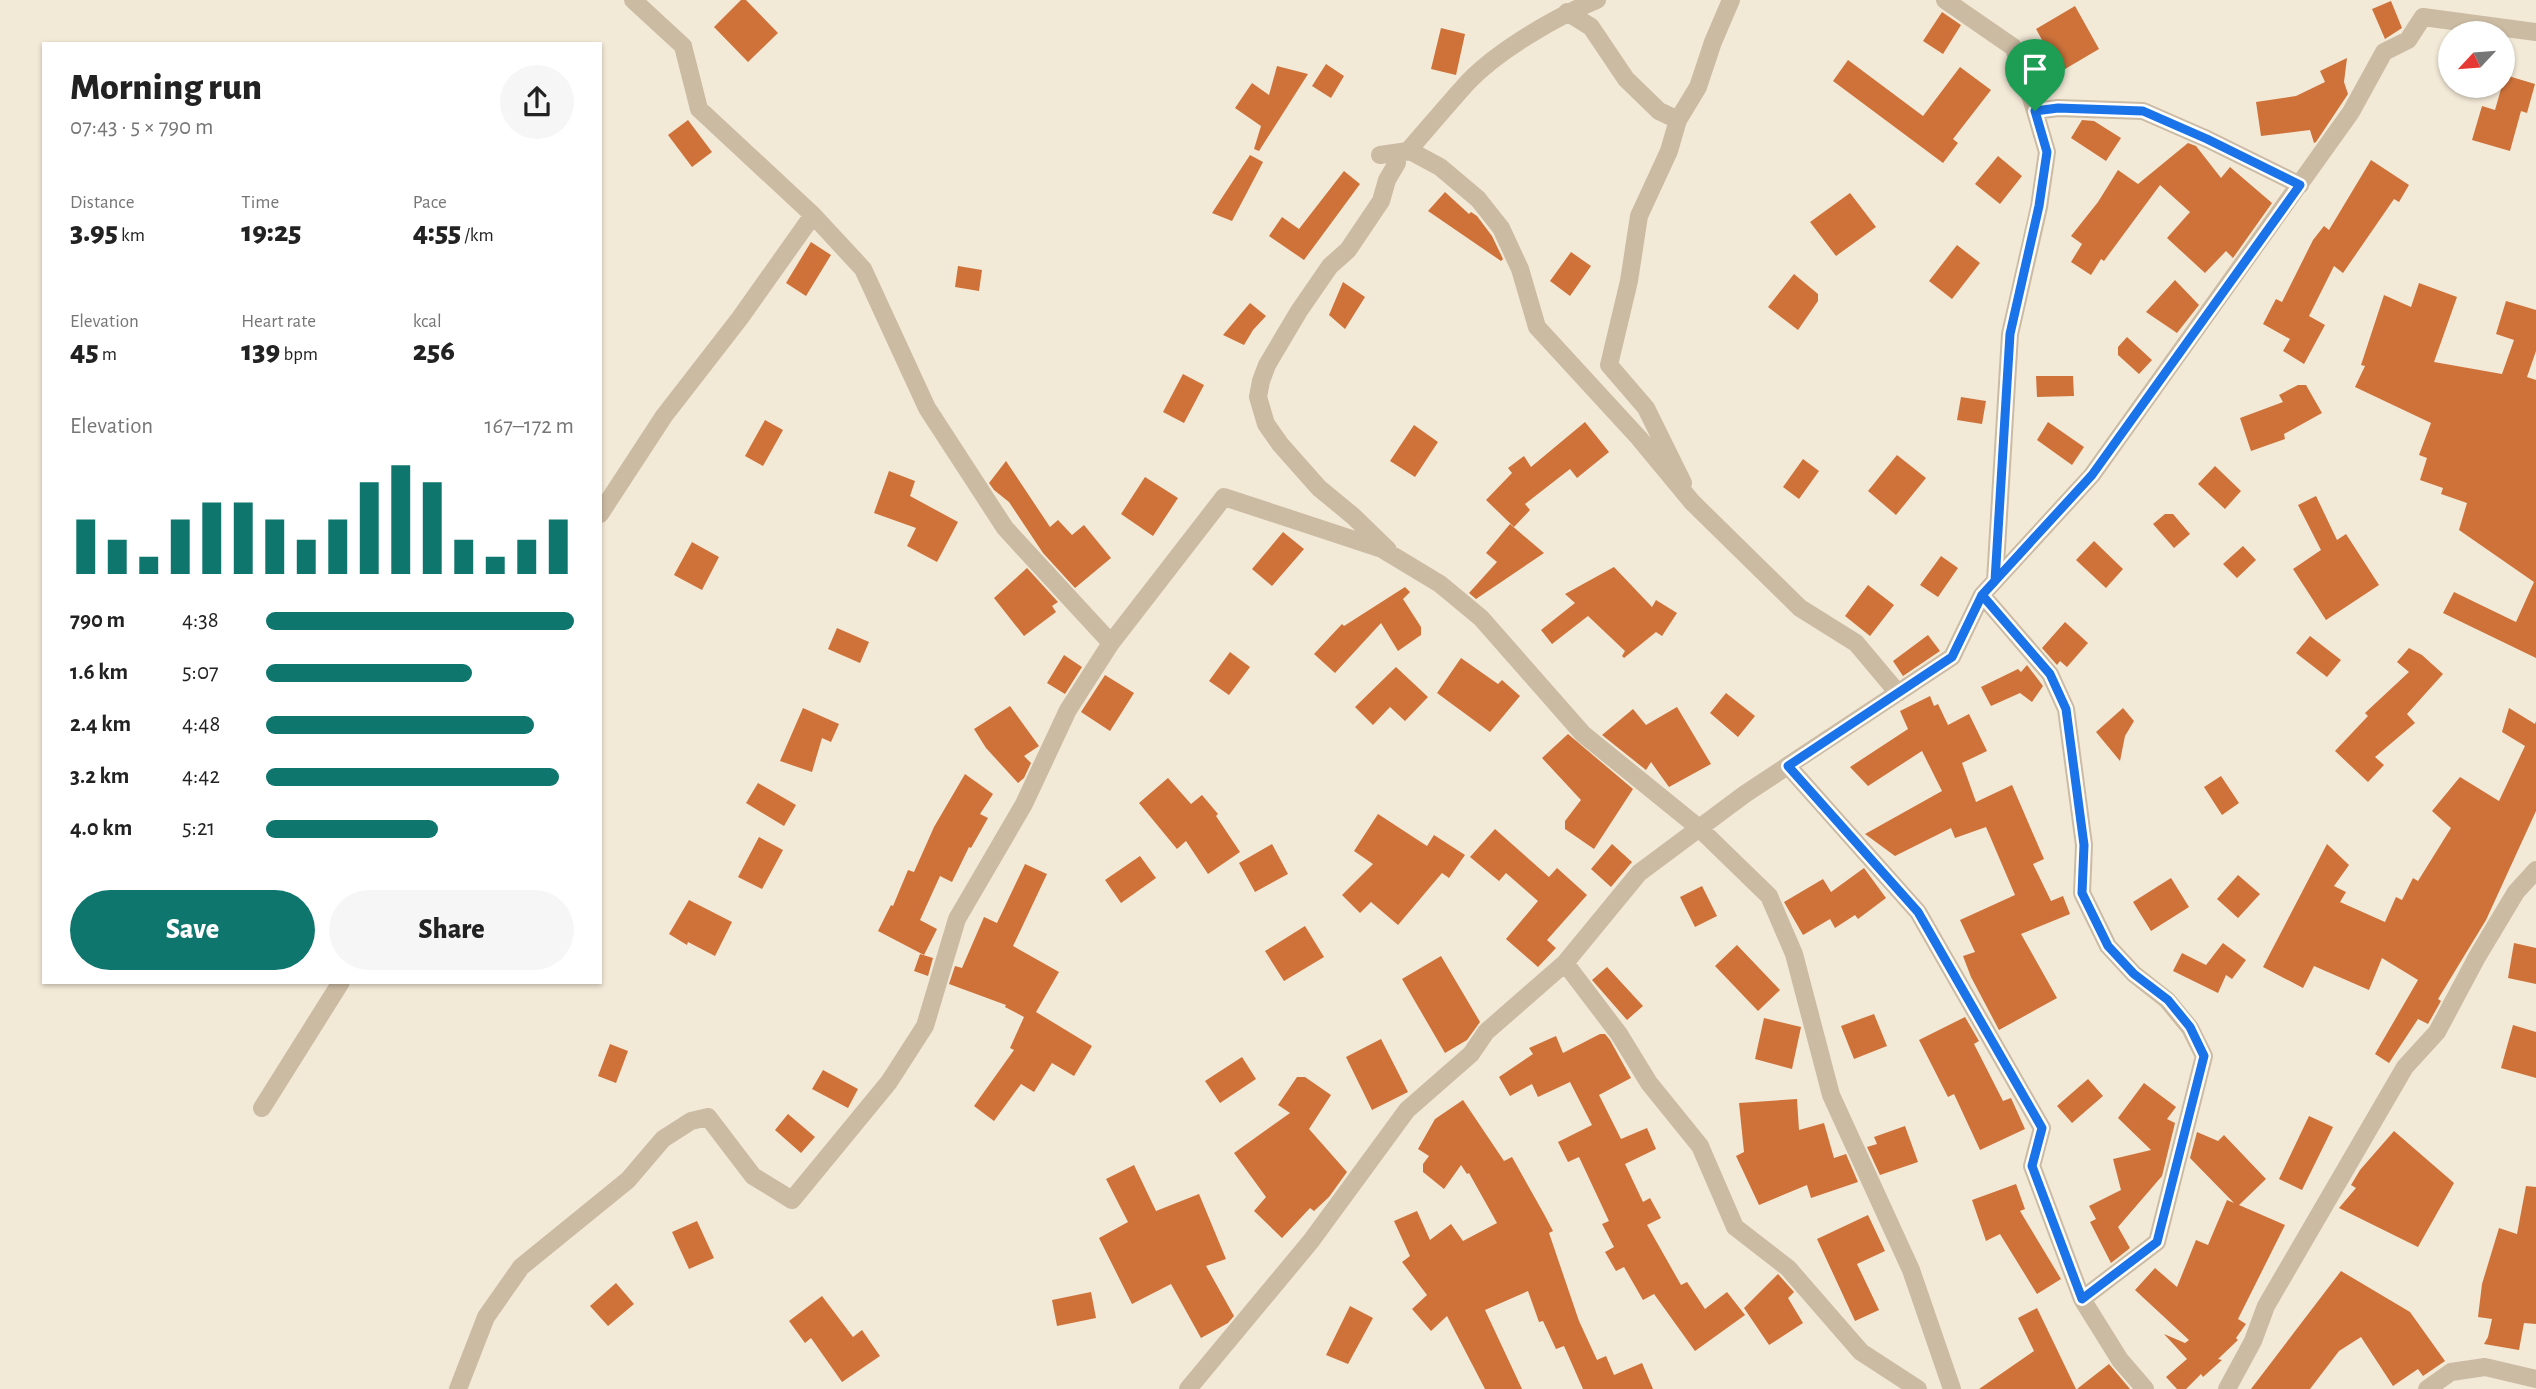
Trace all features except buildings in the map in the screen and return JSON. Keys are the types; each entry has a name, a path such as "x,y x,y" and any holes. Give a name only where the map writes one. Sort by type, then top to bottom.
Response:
{"street":[{"path":"633,0 683,46 699,109 813,215 863,269 927,408 1006,528 1111,643"},
{"path":"1394,556 1319,488 1280,444 1266,424 1258,397 1261,381 1267,365 1299,311 1330,266 1348,250 1381,201 1387,180 1403,157 1471,79 1536,31 1567,12 1597,0"},
{"path":"1692,502 1670,452 1646,408 1609,365 1629,281 1639,216 1669,151 1678,120 1698,87 1731,0"},
{"path":"1945,0 2013,47 2047,152 2039,206 2010,334 1995,581"},
{"path":"1567,12 1591,27 1626,79 1659,111 1678,120"},
{"path":"1188,1389 1311,1241 1407,1110 1471,1054 1486,1032 1565,963 1639,873 1788,766 1952,657 1982,595 2092,475 2351,112 2384,52 2407,40 2423,18 2536,32"},
{"path":"2035,111 2058,108 2143,111 2300,185"},
{"path":"1380,155 1403,157 1440,167 1478,199 1501,228 1520,269 1536,327 1639,438 1692,502 1800,608 1856,643 1898,693"},
{"path":"602,511 664,416 740,318 813,215"},
{"path":"458,1389 486,1317 521,1266 628,1180 663,1139 691,1121 708,1118 753,1176 792,1200 889,1082 925,1026 957,919 1024,804 1068,709 1111,643 1224,497 1382,549 1440,584 1481,618 1583,734 1699,828 1769,896 1794,954 1831,1095 1911,1270 1952,1389"},
{"path":"1982,595 2050,674 2066,709 2084,845 2082,893 2108,946 2134,974 2168,1000 2190,1027 2204,1056 2157,1242 2082,1299"},
{"path":"1788,766 1918,912 2042,1128 2032,1166 2082,1299 2120,1360 2145,1389"},
{"path":"2227,1389 2253,1341 2266,1306 2405,1067 2437,1032 2516,891 2536,870"},
{"path":"1565,963 1619,1034 1649,1083 1700,1146 1735,1227 1788,1268 1861,1352 1918,1389"},
{"path":"262,1108 340,984"},
{"path":"2427,1389 2451,1372 2485,1367 2536,1379"}],"route":[{"path":"2035,111 2047,152 2039,206 2010,334 1995,581 1982,595 1952,657 1788,766 1918,912 2042,1128 2032,1166 2082,1299 2157,1242 2204,1056 2190,1027 2168,1000 2134,974 2108,946 2082,893 2084,845 2066,709 2050,674 1982,595 2010,566 2092,475 2300,185 2143,111 2058,108 2035,111"}]}
